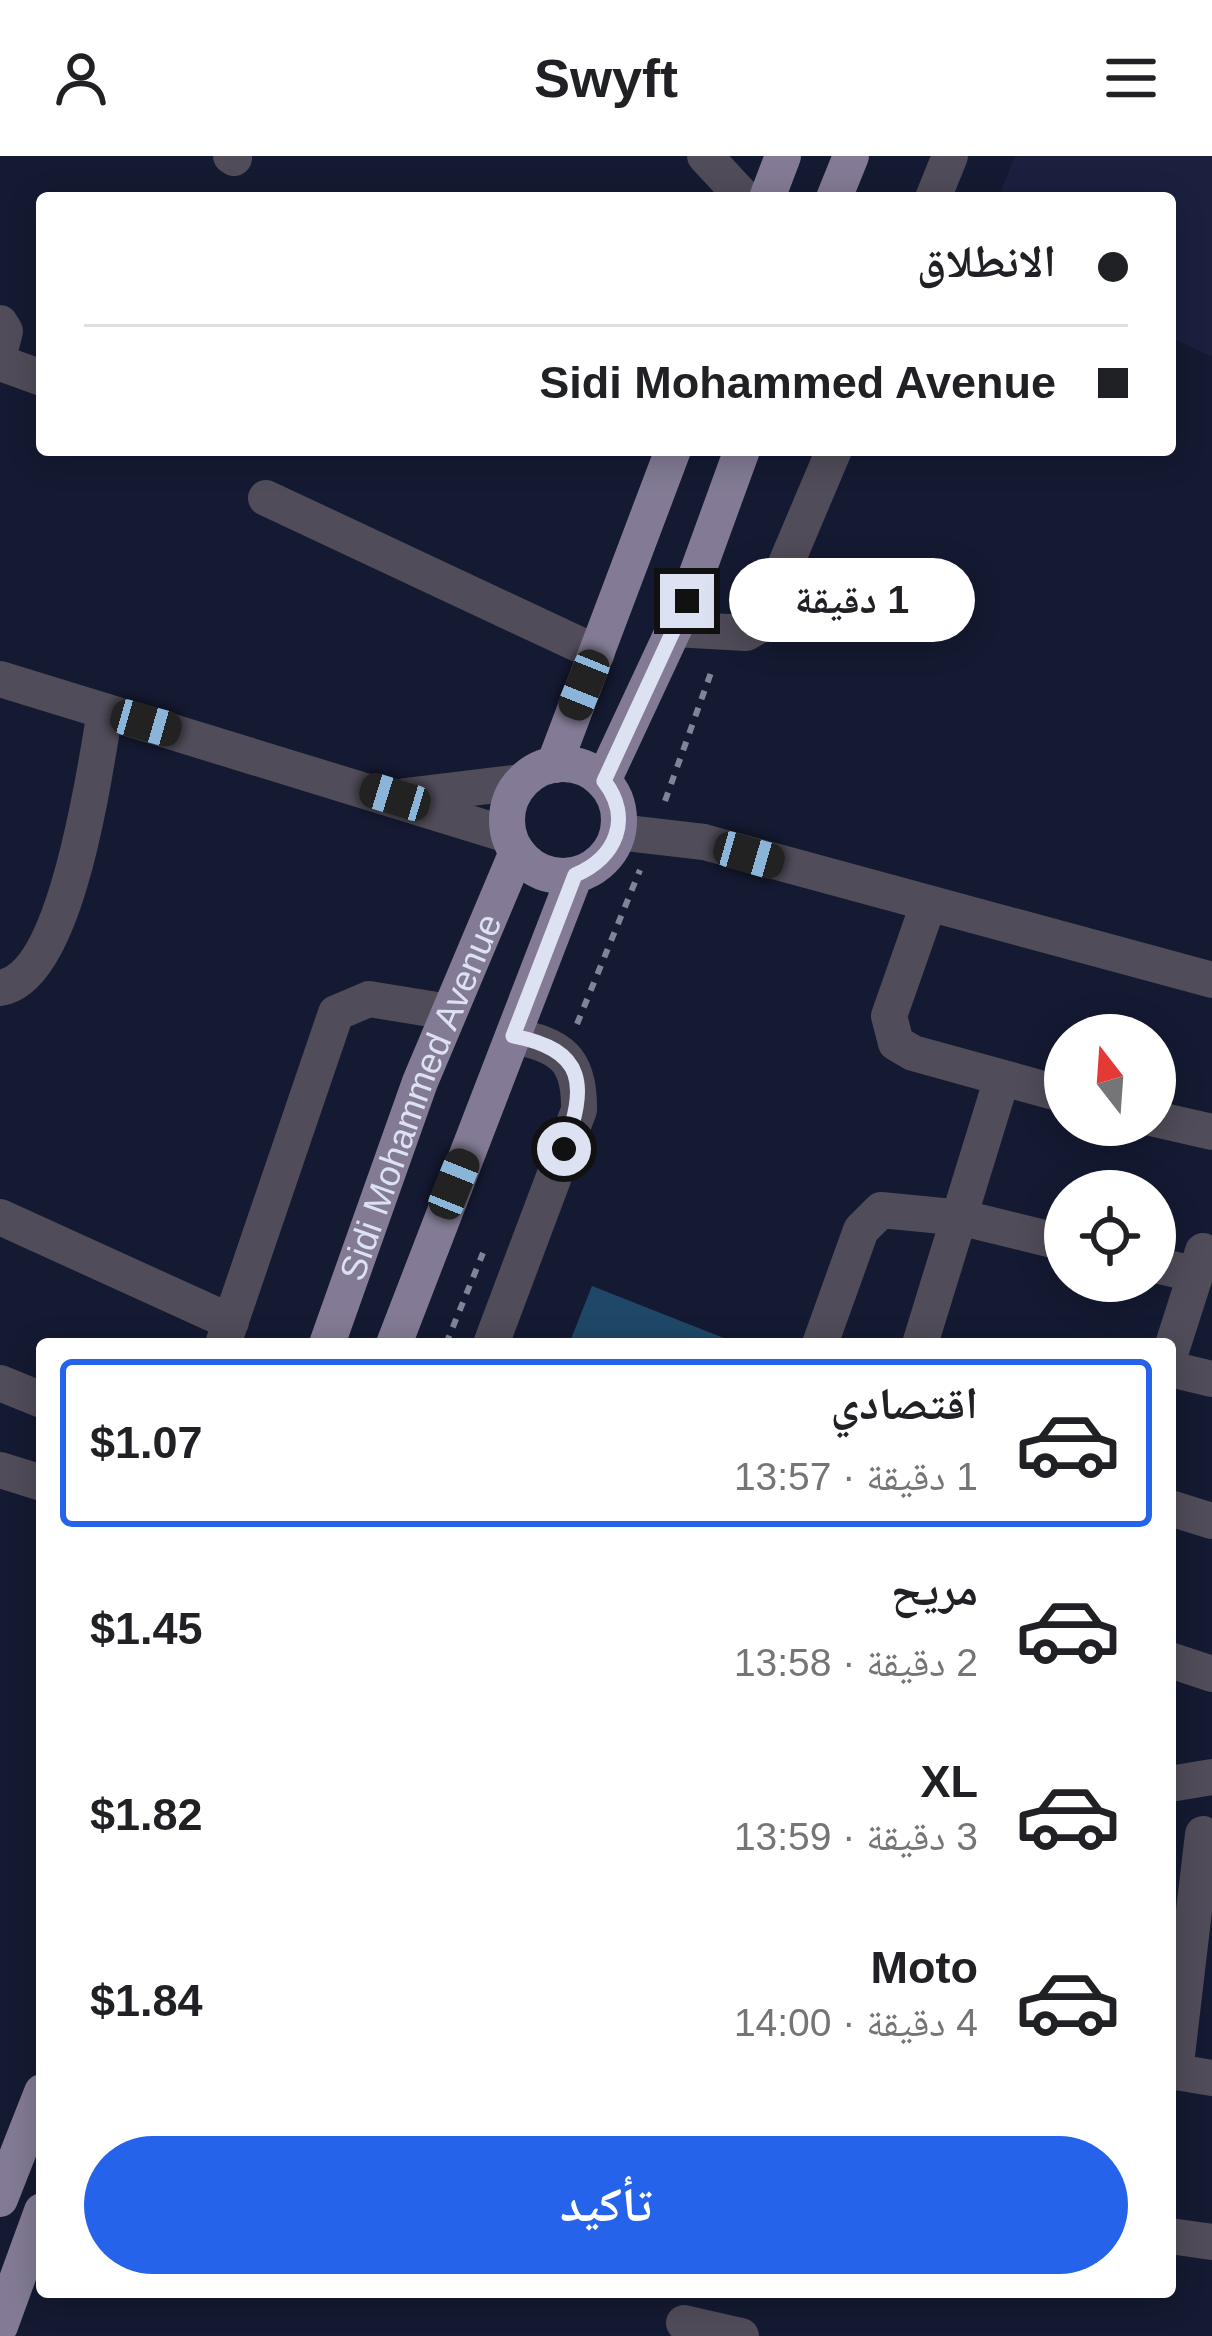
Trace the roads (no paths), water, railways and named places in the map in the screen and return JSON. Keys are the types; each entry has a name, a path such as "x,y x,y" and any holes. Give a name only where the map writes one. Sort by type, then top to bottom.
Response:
{"main road":[{"path":"769,192 783,156"},
{"path":"836,192 850,156"},
{"path":"537,774 589,770 604,781 637,833 595,867 575,875 543,873 513,844 507,817 537,774 597,653 669,456 727,490"},
{"path":"604,781 674,629 740,456"},
{"name":"Sidi Mohammed Avenue","path":"329,1338 513,844"},
{"path":"396,1338 575,875"},
{"path":"0,2199 36,2107"},
{"path":"0,2326 36,2227"}],"street":[{"path":"705,156 738,192"},
{"path":"935,192 950,156"},
{"path":"0,323 5,331 0,351"},
{"path":"0,363 36,376"},
{"path":"674,629 746,633 768,614 831,456"},
{"path":"266,498 597,653"},
{"path":"0,679 395,797 513,844"},
{"path":"0,988 27,974 52,932 76,856 105,711"},
{"path":"395,797 537,774"},
{"path":"637,833 704,842 1212,980"},
{"path":"928,905 889,1016 891,1031 913,1053 1044,1089"},
{"path":"0,1217 227,1333 336,1012 370,999 448,1012"},
{"path":"493,1338 579,1110 580,1080 564,1055 542,1041 513,1036"},
{"path":"922,1338 963,1218 1002,1078"},
{"path":"1176,1124 1212,1132"},
{"path":"822,1338 847,1265 872,1216 890,1207 1044,1238"},
{"path":"1175,1338 1199,1263 1176,1264"},
{"path":"1176,1370 1212,1379"},
{"path":"0,1383 36,1398"},
{"path":"0,1470 36,1481"},
{"path":"1176,1510 1212,1521"},
{"path":"1176,1662 1212,1674"},
{"path":"1176,1783 1212,1778"},
{"path":"1176,2031 1195,1835"},
{"path":"1176,2073 1212,2078"},
{"path":"1176,2237 1212,2242"},
{"path":"685,2317 741,2336"}]}
